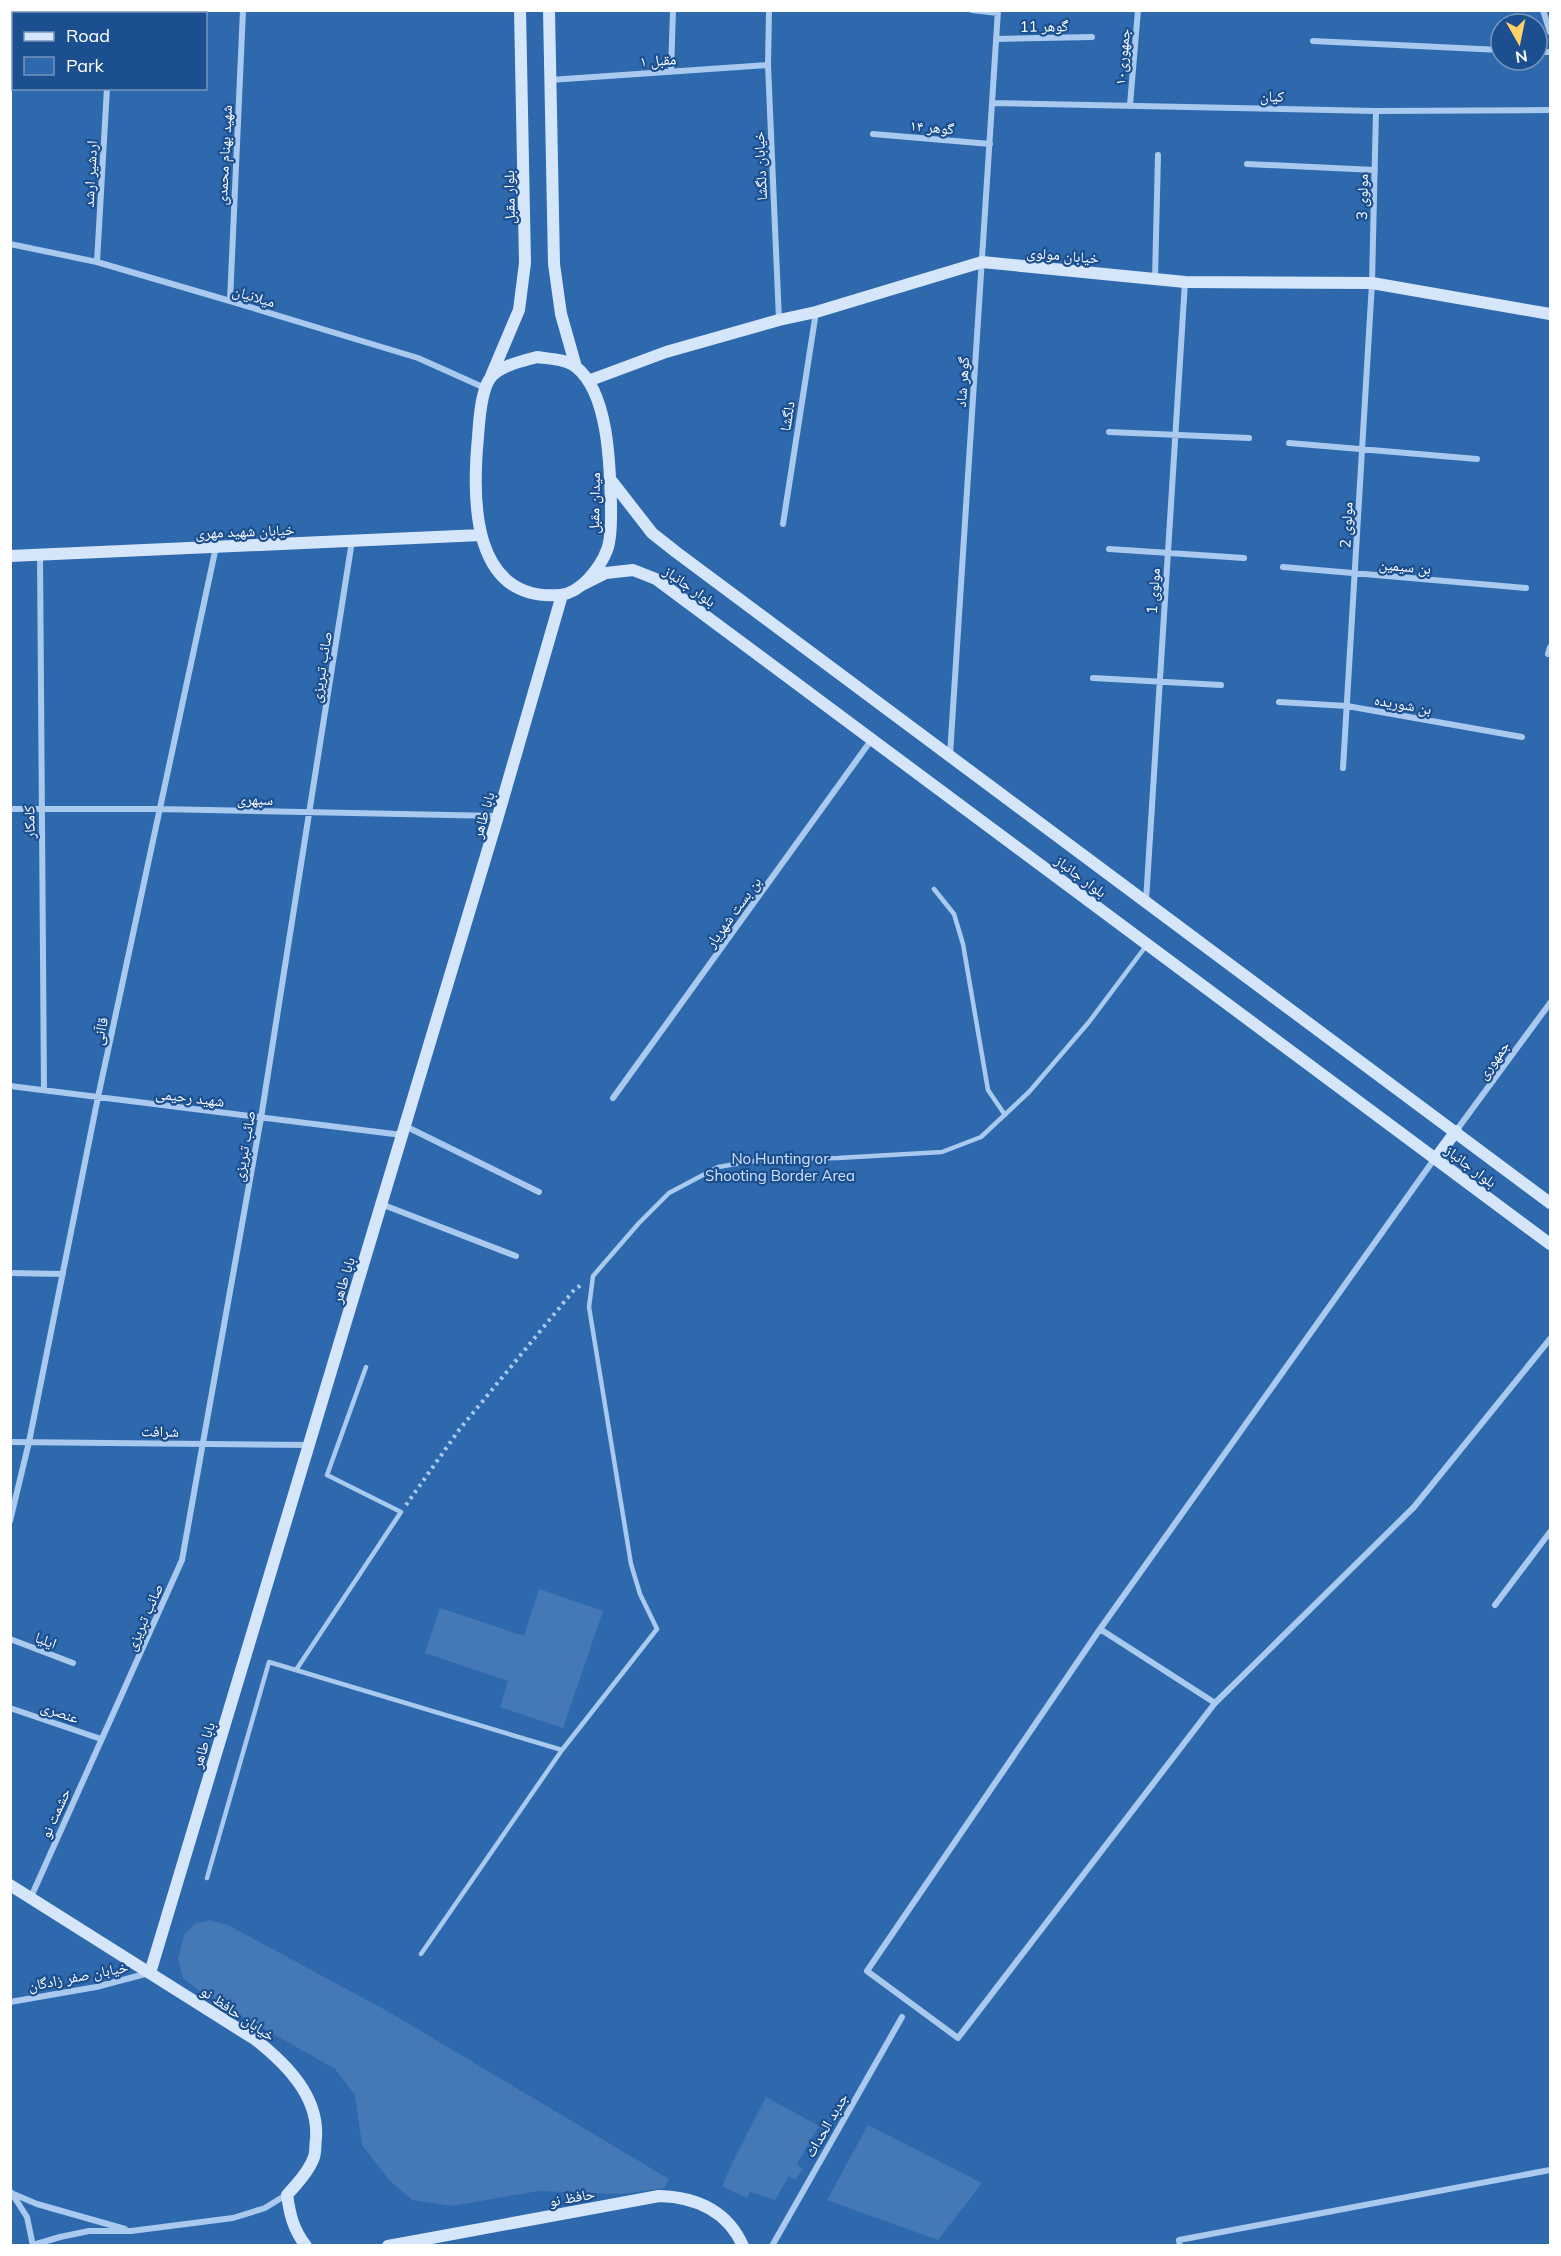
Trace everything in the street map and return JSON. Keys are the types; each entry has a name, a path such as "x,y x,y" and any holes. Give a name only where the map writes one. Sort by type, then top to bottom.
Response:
{"main road":[{"name":"بلوار مقبل","path":"491,376 519,310 525,263 520,10"},
{"path":"549,10 554,264 561,314 576,367"},
{"name":"خیابان مولوی","path":"588,381 666,352 779,320 816,312 982,262 1185,282 1372,283 1551,314"},
{"path":"562,595 536,594 514,587 500,573 487,554 481,535 476,500 476,460 480,416 491,376 514,363 537,357 559,360 576,367"},
{"name":"میدان مقبل","path":"562,595 582,585 596,568 608,548 611,520 608,449 599,404 588,381 576,367"},
{"name":"بلوار جانباز","path":"610,479 652,532 1551,1203"},
{"name":"خیابان شهید مهری","path":"10,556 481,535"},
{"name":"بلوار جانباز","path":"582,585 606,573 633,570 656,579 1551,1244"},
{"name":"بابا طاهر","path":"150,1973 498,816 562,595"},
{"path":"1436,1158 1456,1131"},
{"name":"خیابان حافظ نو","path":"10,1885 256,2040 277,2057 300,2083 312,2108 316,2132 314,2156 300,2181 287,2194"},
{"path":"287,2194 290,2217 296,2232 306,2246"},
{"name":"حافظ نو","path":"388,2246 659,2196 681,2196 705,2205 726,2220 743,2246"}],"street":[{"name":"شهید بهنام محمدی","path":"230,301 243,10"},
{"path":"671,71 673,10"},
{"name":"خیابان دلگشا","path":"769,10 768,65 779,320"},
{"path":"972,10 998,12"},
{"name":"جمهوری۱۰","path":"1130,105 1138,10"},
{"path":"1543,10 1551,32"},
{"name":"گوهر شاد","path":"950,756 998,12"},
{"name":"گوهر 11","path":"996,39 1092,37"},
{"path":"1313,40 1489,49"},
{"name":"مقبل ۱","path":"550,80 768,65"},
{"name":"اردشیر ارشد","path":"97,262 107,90"},
{"name":"کیان","path":"992,103 1376,111 1551,110"},
{"name":"مولوی 3","path":"1372,283 1376,111"},
{"name":"گوهر ۱۴","path":"873,134 990,144"},
{"path":"1155,279 1158,155"},
{"path":"1247,164 1375,170"},
{"name":"میلانیان","path":"10,244 97,262 230,301 418,358 486,388"},
{"name":"مولوی 1","path":"1146,901 1185,282"},
{"name":"مولوی 2","path":"1343,768 1372,283"},
{"name":"دلگشا","path":"783,524 816,312"},
{"path":"1109,432 1249,438"},
{"path":"1289,443 1477,459"},
{"name":"صائب تبریزی","path":"102,1739 182,1560 205,1444 261,1118 352,541"},
{"name":"قاآنی","path":"10,1521 29,1442 98,1097 216,547"},
{"path":"1109,549 1244,558"},
{"name":"کامکار","path":"40,555 44,1090"},
{"name":"بن سیمین","path":"1283,567 1526,588"},
{"path":"1093,678 1221,685"},
{"name":"بن شوریده","path":"1279,702 1347,706 1522,737"},
{"name":"بن بست شهریار","path":"613,1098 872,739"},
{"name":"سپهری","path":"10,809 159,809 498,816"},
{"name":"جمهوری","path":"1456,1131 1551,1002"},
{"name":"شهید رحیمی","path":"10,1086 261,1118 404,1130 539,1192"},
{"path":"1436,1158 1100,1629 867,1971 958,2038 1215,1703 1414,1507 1551,1339"},
{"path":"381,1204 516,1256"},
{"path":"10,1273 63,1274"},
{"name":"شرافت","path":"10,1442 309,1445"},
{"path":"1495,1605 1551,1532"},
{"path":"1100,1629 1215,1703"},
{"name":"ایلیا","path":"10,1639 73,1663"},
{"name":"عنصری","path":"10,1708 102,1739"},
{"name":"حشمت نو","path":"31,1897 102,1739"},
{"name":"خیابان صفر زادگان","path":"10,2001 96,1987 150,1973"},
{"name":"جدبد الحداث","path":"772,2246 902,2016"},
{"path":"1180,2246 1179,2240 1551,2170"},
{"path":"11,2192 37,2204 131,2231"},
{"path":"11,2192 27,2217 33,2245"},
{"name":"خیابان حافظ نو","path":"33,2245 89,2231 131,2231 233,2218 265,2208 287,2194"}],"lane":[{"path":"934,889 954,914 963,944 988,1090 1005,1115"},
{"path":"421,1954 562,1750 657,1629 640,1594 631,1564 589,1307 593,1276 639,1223 669,1193 718,1167 765,1159 838,1158 942,1152 981,1137 1029,1092 1089,1022 1148,944"},
{"path":"296,1670 401,1512 327,1475 366,1367"},
{"path":"207,1878 269,1662 562,1750"}],"path":[{"path":"401,1512 459,1430 574,1290 593,1276"}],"green space":[{"name":"No Hunting or Shooting Border Area","path":"11,11 1550,11 1550,2245 11,2246"}],"building":[{"path":"539,1589 603,1611 563,1728 500,1707 508,1681 425,1653 440,1608 524,1636"},
{"path":"209,1920 228,1925 389,2012 669,2179 664,2188 622,2194 539,2191 451,2206 412,2200 389,2180 362,2145 355,2095 335,2069 205,1995 183,1978 178,1959 184,1935 195,1924"},
{"path":"766,2097 819,2126 797,2164 803,2169 795,2180 789,2176 775,2200 750,2192 747,2198 722,2186"},
{"path":"868,2125 982,2183 938,2240 827,2200"}]}
